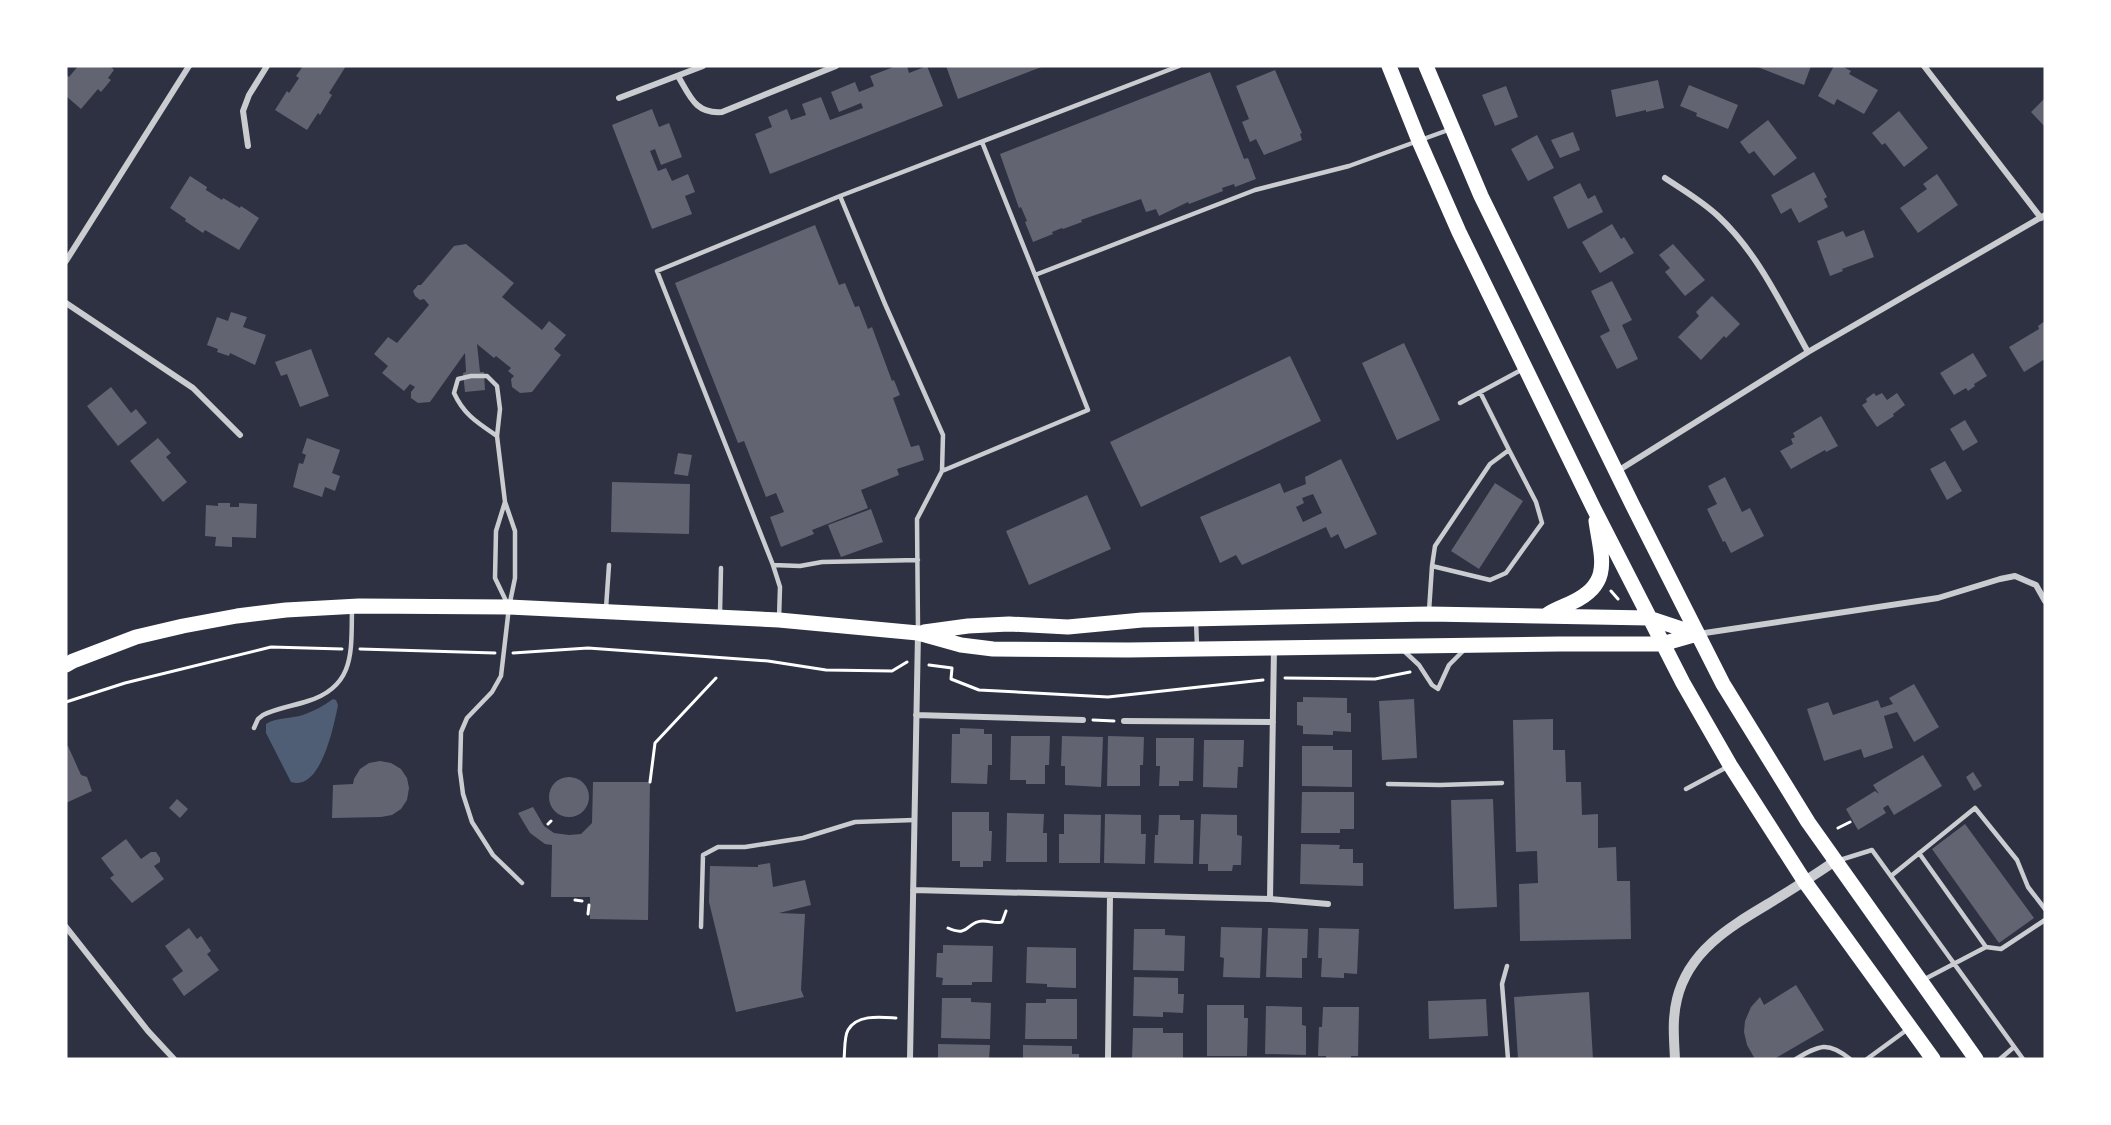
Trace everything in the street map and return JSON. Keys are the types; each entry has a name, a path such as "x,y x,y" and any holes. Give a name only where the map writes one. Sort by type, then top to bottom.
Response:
{"main road":[{"path":"1389,66 1459,232 1662,644 1730,765 1805,882 1933,1059"},
{"path":"1426,66 1481,196 1723,684 1762,750 1835,861 1976,1059"},
{"path":"1545,615 1575,602 1594,589 1602,575 1602,560 1594,509"},
{"path":"68,662 136,637 183,626 237,616 352,606 509,607 779,620 918,633 961,645 993,649 1093,651 1662,644 1697,634"},
{"path":"918,633 992,625 1068,627 1142,620 1429,614 1649,618 1697,634"}],"street":[{"path":"66,261 189,66"},
{"path":"248,146 243,111 249,94 267,66"},
{"path":"619,98 703,66"},
{"path":"678,76 694,103 701,109 722,112 836,66"},
{"path":"1616,472 1808,352 2043,217 1924,66"},
{"path":"1665,178 1705,205 1736,235 1761,270 1808,352"},
{"path":"66,303 193,388 240,435"},
{"path":"1697,634 1938,598 2015,576 2036,585 2045,601"},
{"path":"910,1059 918,633"},
{"path":"1270,899 1274,648"},
{"path":"916,715 1083,720"},
{"path":"1124,721 1273,722"},
{"path":"1676,1059 1674,1014 1684,978 1693,963 1727,928 1805,882 1835,861"},
{"path":"913,891 1270,899 1328,904"},
{"path":"1108,1059 1110,895"},
{"path":"66,927 148,1031 174,1059"}],"lane":[{"path":"779,620 780,587 773,566 657,271 840,196 1179,66"},
{"path":"1035,275 1255,190 1349,166 1451,129"},
{"path":"942,471 1088,410 982,142"},
{"path":"840,196 943,435 942,471 917,519 918,633"},
{"path":"1460,403 1526,367"},
{"path":"497,436 461,407 454,393 458,379 487,376 497,386 500,409 497,436 506,502 515,531 515,578 509,607 501,676 492,692 467,718 461,732 460,771 463,794 472,822 493,855 522,883"},
{"path":"1432,566 1490,580 1506,573 1542,524 1536,502 1480,392"},
{"path":"1429,614 1435,546 1490,464 1509,450"},
{"path":"506,502 496,531 495,578 509,607"},
{"path":"773,566 800,566 822,562 918,560"},
{"path":"606,612 609,565"},
{"path":"720,617 721,568"},
{"path":"254,728 263,715 310,701 339,683 347,669 351,649 352,606"},
{"path":"1196,619 1197,649"},
{"path":"1397,646 1419,665 1432,685 1438,689 1449,665 1469,646"},
{"path":"1686,789 1730,765"},
{"path":"1388,784 1502,783"},
{"path":"1890,876 1976,808 2017,860 2028,886 2045,909"},
{"path":"701,927 703,855 718,847 745,847 803,838 855,822 914,820"},
{"path":"1835,861 1872,850 2023,1059"},
{"path":"1919,853 1986,946"},
{"path":"1920,981 1986,946 2001,949 2045,920"},
{"path":"1507,966 1502,984 1508,1059"},
{"path":"1867,1059 1910,1027"},
{"path":"1796,1059 1815,1047 1828,1045 1851,1059"},
{"path":"2000,1059 2014,1047"}],"path":[{"path":"1606,588 1618,599"},
{"path":"66,702 125,683 271,647 489,652"},
{"path":"520,653 588,648 768,661 826,670 892,671 906,662"},
{"path":"952,668 951,679 979,690 1108,697 1257,680"},
{"path":"1288,677 1375,679 1414,671"},
{"path":"650,782 655,743 716,678"},
{"path":"1083,720 1124,721"},
{"path":"1838,828 1850,822"},
{"path":"575,900 582,901"},
{"path":"588,914 589,905"},
{"path":"948,928 959,932 981,921 996,924 1002,922 1006,911"},
{"path":"844,1059 846,1032 855,1022 873,1017 896,1018"}],"water":[{"path":"333,699 338,705 329,741 318,767 310,777 301,782 291,782 266,733 266,724 274,720 303,715"}],"building":[{"path":"78,66 110,66 114,70 108,78 111,80 101,92 98,89 81,109 66,96 66,74 69,77"},
{"path":"303,66 346,66 329,93 332,95 320,115 318,113 307,130 275,110 299,78 296,76"},
{"path":"896,66 907,66 909,73 927,66 943,106 770,174 755,134 772,127 768,117 787,109 791,120 806,115 802,104 821,97 830,120 863,108 861,103 839,112 831,92 855,82 859,92 874,86 870,76"},
{"path":"946,66 1044,66 958,99"},
{"path":"1755,66 1811,66 1804,85"},
{"path":"1834,66 1842,66 1851,71 1849,74 1878,90 1864,114 1837,99 1834,105 1818,96"},
{"path":"1275,70 1302,133 1300,134 1302,140 1264,155 1256,139 1250,142 1242,122 1249,119 1236,86"},
{"path":"1210,72 1244,159 1248,158 1256,179 1235,187 1234,184 1222,188 1223,191 1189,204 1188,202 1159,216 1156,209 1146,212 1141,199 1081,220 1082,222 1052,232 1053,234 1033,242 1000,154"},
{"path":"1658,80 1664,108 1616,117 1611,90"},
{"path":"1689,85 1738,105 1728,129 1696,116 1697,113 1680,106"},
{"path":"1506,86 1518,117 1495,126 1482,95"},
{"path":"2045,98 2045,127 2031,112"},
{"path":"652,109 659,127 669,123 682,157 661,165 655,149 650,151 658,171 666,168 672,181 688,174 695,192 685,196 692,214 652,229 612,125"},
{"path":"1899,111 1928,148 1904,167 1885,143 1882,145 1872,133"},
{"path":"1768,120 1797,158 1774,176 1754,151 1749,154 1740,142"},
{"path":"1573,132 1580,150 1560,158 1551,140"},
{"path":"1537,135 1554,168 1528,181 1511,149"},
{"path":"1814,172 1827,197 1824,199 1828,207 1799,223 1791,208 1781,214 1771,195"},
{"path":"1937,174 1958,205 1918,233 1900,208 1927,189 1923,184"},
{"path":"190,176 222,200 223,198 240,208 241,206 259,218 239,250 205,230 203,233 170,208"},
{"path":"1580,183 1588,199 1595,195 1603,212 1568,229 1553,197"},
{"path":"1612,224 1621,239 1624,237 1634,253 1600,273 1582,242"},
{"path":"815,225 839,285 845,283 855,307 859,306 868,329 872,327 892,381 894,380 900,395 893,398 911,447 919,445 924,460 897,469 899,475 861,490 868,508 812,530 814,534 781,547 770,517 784,512 776,493 766,497 744,441 738,443 675,283"},
{"path":"1864,230 1874,257 1830,276 1817,241 1843,231 1846,237"},
{"path":"466,244 514,283 502,297 542,330 549,321 566,335 554,349 561,355 532,392 520,393 512,387 511,379 514,376 508,371 511,368 477,344 480,372 484,372 485,390 465,392 463,373 466,372 465,353 430,402 418,403 411,398 411,392 415,387 410,384 404,391 382,373 388,366 374,354 388,337 397,343 429,305 424,299 420,300 415,296 413,291 421,285 454,246"},
{"path":"1673,244 1705,280 1685,296 1665,272 1670,268 1659,255"},
{"path":"1612,281 1632,320 1622,325 1638,359 1617,369 1600,336 1610,331 1591,291"},
{"path":"1712,296 1740,324 1726,338 1724,336 1701,360 1678,337 1699,316 1696,312"},
{"path":"231,312 247,317 243,327 266,335 255,365 230,353 229,356 217,352 218,349 207,345 217,317 228,321"},
{"path":"2045,321 2045,359 2024,372 2009,347 2039,329 2038,326"},
{"path":"1404,343 1440,420 1397,440 1362,363"},
{"path":"311,349 329,396 300,407 287,374 281,376 275,362"},
{"path":"1973,353 1987,376 1968,391 1966,388 1954,395 1940,373"},
{"path":"1290,356 1321,421 1141,507 1110,442"},
{"path":"111,387 131,413 136,409 147,423 118,446 87,406"},
{"path":"1874,393 1876,396 1882,393 1887,400 1897,393 1905,405 1893,414 1894,416 1877,427 1862,405"},
{"path":"1821,416 1838,446 1826,452 1825,450 1791,469 1780,451 1793,444 1791,439 1795,437 1793,433"},
{"path":"1965,420 1978,442 1963,451 1950,429"},
{"path":"158,438 171,453 166,457 187,482 163,502 130,461"},
{"path":"307,438 340,450 332,473 340,476 335,491 325,487 322,497 293,487 299,463 303,464 306,455 302,453"},
{"path":"678,453 692,455 688,476 674,474"},
{"path":"1341,459 1377,534 1345,549 1338,534 1331,538 1326,527 1242,565 1236,555 1220,563 1200,517 1280,483 1284,493 1306,484 1305,477","holes":["1313,494 1322,513 1303,522 1296,507 1304,503 1302,498"]},
{"path":"1945,461 1962,491 1947,500 1930,469"},
{"path":"1725,477 1742,512 1750,508 1764,536 1731,553 1707,509 1717,504 1708,486"},
{"path":"612,482 690,484 689,534 611,532"},
{"path":"1495,483 1523,501 1479,569 1451,551"},
{"path":"1087,495 1111,549 1029,585 1006,531"},
{"path":"218,503 230,503 230,507 239,507 239,503 257,504 256,538 232,537 232,547 215,546 216,537 205,536 206,505 218,506"},
{"path":"871,509 883,542 841,557 828,525"},
{"path":"1914,684 1939,727 1914,742 1897,712 1884,716 1893,748 1864,758 1861,749 1824,761 1807,709 1828,702 1833,715 1878,700 1881,708 1893,704 1889,698"},
{"path":"1303,697 1347,698 1347,713 1351,713 1351,732 1333,731 1333,735 1303,734 1303,726 1297,725 1297,702 1303,702"},
{"path":"1414,699 1417,758 1382,760 1379,701"},
{"path":"1553,719 1553,750 1565,750 1566,782 1581,782 1582,815 1598,814 1598,848 1616,847 1617,881 1630,881 1631,939 1520,941 1519,884 1538,883 1537,851 1516,852 1513,720"},
{"path":"960,728 984,729 984,734 992,734 992,765 988,765 987,784 951,783 952,734 960,734"},
{"path":"1011,736 1050,736 1049,765 1045,765 1045,784 1026,784 1026,780 1010,780"},
{"path":"1062,736 1103,737 1101,787 1065,785 1065,766 1061,766"},
{"path":"1108,736 1144,737 1140,786 1107,786"},
{"path":"1156,738 1194,738 1193,781 1179,781 1179,786 1159,786 1160,766 1156,766"},
{"path":"1204,740 1244,740 1243,767 1238,767 1237,788 1203,787"},
{"path":"68,746 81,775 87,777 92,791 66,803 66,747"},
{"path":"1302,746 1333,746 1333,750 1352,750 1352,787 1302,786"},
{"path":"1923,755 1942,786 1894,815 1888,805 1883,808 1886,813 1858,830 1846,809 1875,791 1879,794 1873,785"},
{"path":"380,761 391,763 401,769 407,778 409,788 407,800 401,809 392,815 381,817 332,818 333,785 353,784 360,769 369,763"},
{"path":"1973,772 1982,786 1974,791 1966,777"},
{"path":"569,777 577,778 583,783 588,789 588,805 583,811 577,816 569,817 561,816 555,811 550,805 549,797 550,789 555,783 561,778"},
{"path":"593,782 650,782 648,920 590,919 590,897 551,897 552,845 545,844 530,833 518,813 533,807 544,826 554,833 581,834 592,823"},
{"path":"1302,792 1354,792 1354,829 1340,829 1340,833 1301,833"},
{"path":"177,799 188,809 180,818 169,808"},
{"path":"1493,799 1497,907 1454,909 1451,800"},
{"path":"952,812 989,812 989,831 992,831 991,861 983,861 983,867 960,867 960,861 952,861"},
{"path":"1007,813 1044,814 1043,833 1047,833 1047,862 1006,862"},
{"path":"1064,814 1101,815 1100,863 1059,863 1059,834 1064,834"},
{"path":"1105,814 1141,815 1141,834 1146,834 1145,864 1104,863"},
{"path":"1201,814 1237,815 1237,835 1242,836 1241,865 1233,865 1232,871 1208,871 1208,864 1199,864"},
{"path":"1159,815 1180,815 1180,820 1194,820 1193,864 1154,863 1155,835 1158,835"},
{"path":"1965,824 2034,918 1999,943 1932,849"},
{"path":"126,839 141,859 151,852 156,852 160,862 154,866 164,879 132,903 110,878 114,875 101,858"},
{"path":"1301,844 1340,845 1339,849 1353,849 1353,863 1363,863 1363,886 1300,884"},
{"path":"770,863 773,887 805,880 811,905 779,913 805,914 801,990 804,997 736,1012 709,902 710,866 758,867 758,865"},
{"path":"1221,927 1262,928 1260,978 1223,977 1224,958 1220,957"},
{"path":"189,928 197,939 201,936 211,951 207,954 219,970 184,996 172,979 183,971 165,946"},
{"path":"1268,928 1308,929 1307,958 1302,958 1302,978 1266,977"},
{"path":"1319,928 1359,929 1357,974 1344,973 1344,978 1321,977 1322,958 1318,958"},
{"path":"1134,929 1165,929 1165,935 1185,936 1184,971 1133,970"},
{"path":"943,945 993,946 992,982 942,985 943,978 936,977 937,953 943,953"},
{"path":"1027,947 1076,948 1076,988 1047,987 1047,984 1026,983"},
{"path":"1134,977 1178,978 1178,994 1184,994 1183,1013 1163,1012 1163,1017 1133,1016"},
{"path":"1796,985 1824,1030 1774,1059 1755,1059 1747,1045 1744,1032 1745,1021 1751,1007 1760,997 1764,1005"},
{"path":"1589,992 1593,1059 1518,1059 1514,997"},
{"path":"942,998 971,998 971,1002 991,1003 990,1039 941,1038"},
{"path":"1046,999 1077,999 1077,1039 1025,1039 1026,1003 1046,1003"},
{"path":"1486,999 1488,1036 1429,1039 1428,1001"},
{"path":"1207,1005 1244,1005 1244,1018 1248,1018 1247,1056 1207,1056"},
{"path":"1266,1006 1302,1007 1302,1025 1306,1026 1306,1055 1265,1054"},
{"path":"1323,1007 1359,1007 1358,1056 1351,1056 1351,1059 1326,1059 1326,1056 1318,1056 1319,1027 1322,1027"},
{"path":"1133,1028 1163,1028 1163,1033 1183,1033 1183,1059 1132,1059"},
{"path":"938,1044 990,1045 989,1059 938,1059"},
{"path":"1023,1045 1072,1046 1072,1054 1079,1054 1079,1059 1023,1059"}]}
